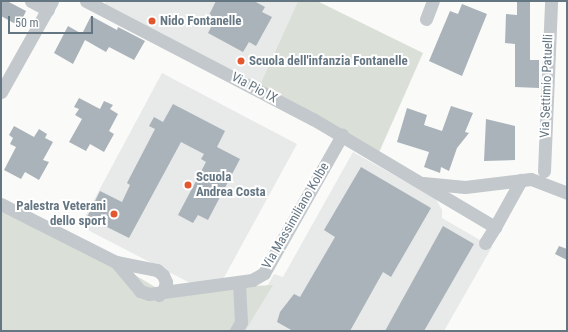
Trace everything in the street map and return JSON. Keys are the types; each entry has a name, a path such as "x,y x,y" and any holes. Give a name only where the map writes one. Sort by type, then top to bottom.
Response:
{"street":[{"path":"1,92 50,6 31,1"},
{"name":"Via Pio IX","path":"86,1 342,135 495,227"},
{"path":"426,19 434,1"},
{"name":"Via Settimio Patuelli","path":"544,171 551,1"},
{"name":"Via Massimiliano Kolbe","path":"116,262 140,291 159,295 187,289 252,280 264,273 342,135"},
{"name":"Via Pio IX","path":"418,182 465,187 532,179 567,192"},
{"path":"486,243 520,180"},
{"name":"Via Massimiliano Kolbe","path":"1,204 116,262 157,270 187,289"},
{"path":"159,295 164,289 166,282 163,275"},
{"path":"236,331 241,322 239,283"}],"shaded area":[{"name":"Scuola dell'infanzia Fontanelle","path":"106,1 298,1 259,87 104,5"},
{"path":"298,1 317,1 423,53 377,157 259,87"},
{"name":"Scuola Andrea Costa","path":"162,73 297,144 221,283 196,286 80,226"},
{"path":"353,152 436,199 442,210 442,218 492,247 444,331 242,331 274,274 283,277"},
{"path":"1,204 67,235 162,291 273,285 245,331 1,331"}],"building":[{"path":"1,1 7,1 26,11 19,26 1,16"},
{"path":"216,1 254,1 265,7 262,12 272,17 256,46 249,42 243,52 208,33 211,27 205,23"},
{"path":"517,1 530,1 530,60 539,60 539,88 515,87 515,44 505,43 506,14 517,15"},
{"path":"462,4 487,14 462,76 429,61 450,11 458,14"},
{"path":"91,16 117,30 118,27 145,41 134,60 109,47 106,52 85,40 73,64 54,53 68,26 82,34"},
{"path":"79,98 100,109 104,101 113,105 110,109 118,114 109,131 114,134 104,152 90,144 86,151 69,142 82,119 75,115 79,109 74,107"},
{"path":"173,104 225,131 217,147 240,159 208,220 198,215 193,223 178,215 206,162 201,159 204,154 181,142 129,238 87,217 100,191 122,202 130,185 127,183 155,129 149,126 154,117 163,122"},
{"path":"451,106 473,113 465,132 469,133 457,148 449,171 441,167 440,173 424,167 429,152 397,142 407,108 427,115 424,125 442,131"},
{"path":"486,119 515,126 515,160 484,161"},
{"path":"14,126 34,137 39,129 47,134 45,138 53,142 43,160 49,162 39,180 25,172 21,179 4,170 16,147 10,144 13,138 9,135"},
{"path":"361,167 431,208 391,277 383,272 350,331 293,331 277,322 280,312 294,294 300,297 335,237 324,230"},
{"path":"443,226 474,244 424,331 385,331"},
{"path":"559,246 567,249 567,260 555,254"}],"place":[{"name":"Nido Fontanelle","path":"152,21"},
{"name":"Scuola dell'infanzia Fontanelle","path":"241,61"},
{"name":"Scuola Andrea Costa","path":"188,185"},
{"name":"Palestra Veterani dello sport","path":"114,214"}]}
